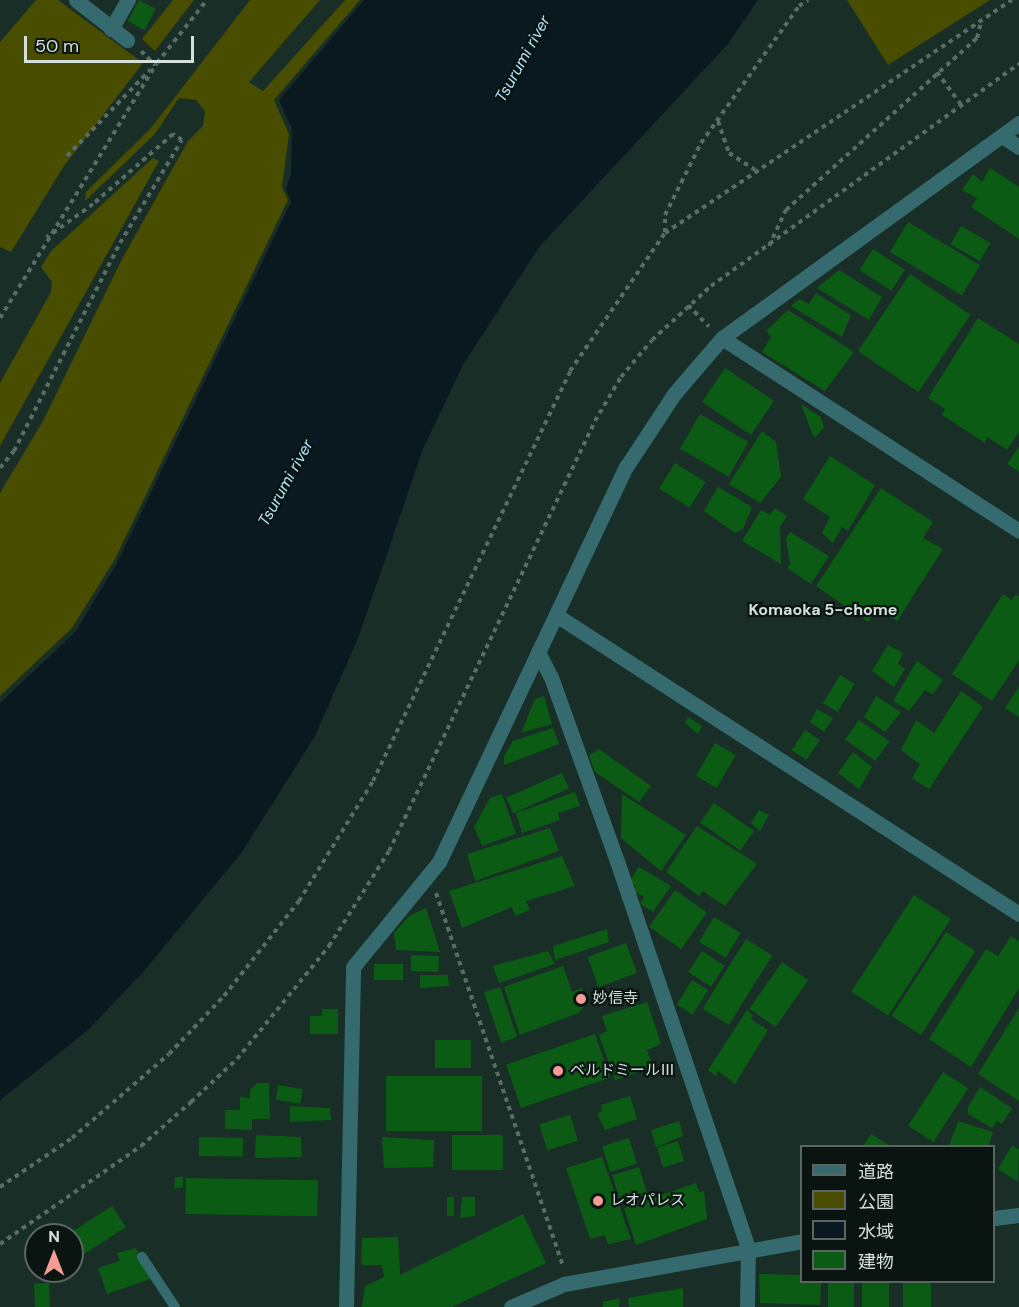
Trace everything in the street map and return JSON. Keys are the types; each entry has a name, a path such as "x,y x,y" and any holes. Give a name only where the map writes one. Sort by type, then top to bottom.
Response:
{"street":[{"path":"76,0 127,40"},
{"path":"111,29 128,0"},
{"path":"346,1307 351,975 358,959 430,876 626,468 674,394 717,334 1019,123"},
{"path":"1002,136 1019,147"},
{"path":"717,334 1019,531"},
{"path":"556,615 1019,914"},
{"path":"538,652 551,676 617,861 748,1249 747,1307"},
{"path":"995,1218 1019,1215"},
{"path":"512,1307 564,1284 800,1241"}],"lane":[{"path":"142,1257 175,1307"}],"path":[{"path":"67,156 157,63 207,0"},
{"path":"665,232 665,215 684,173 718,120 799,6 808,0"},
{"path":"0,1187 72,1138 169,1054 231,987 299,901 373,781 570,371 665,232 754,170 1012,0"},
{"path":"768,246 786,210 977,38 981,21"},
{"path":"0,318 47,237 157,63"},
{"path":"0,1244 141,1146 191,1102 237,1059 329,946 389,851 595,421 621,377 688,305 1019,64"},
{"path":"937,72 962,106"},
{"path":"718,120 729,153 754,170"},
{"path":"0,468 14,451 120,243 182,140 173,134 93,204 47,237"},
{"path":"688,305 717,334"},
{"path":"430,876 564,1269 564,1284"}],"green space":[{"path":"36,0 58,0 143,63 64,166 11,252 0,247 0,42"},
{"path":"173,0 194,0 155,51 142,39"},
{"path":"250,0 320,0 249,82 263,91 345,0 360,0 274,100 289,134 282,187 288,200 115,559 72,628 0,696 0,493 43,421 121,261 188,141 203,126 205,111 196,100 179,98 155,134 85,201 86,192 151,128"},
{"path":"847,0 990,0 888,65"},
{"path":"153,158 159,161 0,446 0,383 51,292 52,282 41,267 51,251"}],"water":[{"name":"Tsurumi river","path":"364,0 758,0 727,45 539,247 463,365 423,449 358,638 315,736 242,852 144,971 88,1030 0,1100 0,703 76,631 117,563 291,202 286,189 291,174 292,129 279,100"}],"building":[{"path":"139,0 156,9 145,30 128,21"},
{"path":"990,168 1019,187 1019,239 971,207 977,198 962,190 973,174 982,182"},
{"path":"908,222 980,265 962,295 890,252"},
{"path":"961,226 990,243 980,261 950,244"},
{"path":"873,249 905,270 891,291 859,270"},
{"path":"839,270 882,297 869,320 817,288"},
{"path":"910,274 971,315 919,392 858,351"},
{"path":"816,293 851,315 842,337 791,306 799,299 809,304"},
{"path":"788,310 854,352 825,391 762,352 771,337 766,331"},
{"path":"978,318 1019,344 1019,432 1007,450 987,437 985,443 942,415 945,409 928,398"},
{"path":"725,368 774,401 751,435 702,402"},
{"path":"801,404 821,417 824,428 814,438"},
{"path":"700,414 748,442 728,477 680,449"},
{"path":"762,431 776,442 781,477 760,503 729,484"},
{"path":"1019,446 1019,472 1007,464"},
{"path":"830,456 875,485 848,531 842,527 833,543 822,533 830,517 803,499"},
{"path":"675,463 706,482 690,508 659,488"},
{"path":"718,487 752,507 743,529 735,533 704,511"},
{"path":"881,488 933,522 923,538 943,549 897,621 877,609 868,622 816,586"},
{"path":"775,508 787,516 780,527 781,564 742,541 761,510 770,515"},
{"path":"790,532 829,556 811,584 787,568 790,564 786,538"},
{"path":"1003,594 1012,600 1016,594 1019,596 1019,660 992,701 952,674"},
{"path":"888,645 903,653 898,664 905,669 894,687 872,671"},
{"path":"917,661 943,680 933,694 925,690 909,711 893,701"},
{"path":"840,675 855,684 838,712 823,703"},
{"path":"1019,687 1019,717 1005,708"},
{"path":"961,691 983,707 929,789 912,778 920,764 901,750 916,720 934,733"},
{"path":"544,696 552,724 521,733 535,699"},
{"path":"876,696 901,712 885,732 864,717"},
{"path":"817,709 833,718 824,732 810,722"},
{"path":"688,717 702,726 698,734 685,723"},
{"path":"859,720 889,741 876,761 845,740"},
{"path":"553,728 559,744 504,765 504,756 513,741"},
{"path":"805,730 820,740 807,760 792,750"},
{"path":"715,743 736,755 717,788 696,776"},
{"path":"599,749 651,786 639,802 595,772 589,755"},
{"path":"853,752 872,767 859,789 838,773"},
{"path":"562,773 569,789 513,813 506,798"},
{"path":"575,792 580,806 558,813 560,820 522,833 516,813"},
{"path":"502,794 516,834 482,846 474,827 490,798"},
{"path":"622,794 686,835 661,871 621,838"},
{"path":"714,803 754,831 740,851 700,823"},
{"path":"759,810 769,815 760,831 751,823"},
{"path":"697,826 757,864 725,906 703,891 699,896 666,872"},
{"path":"550,828 559,851 475,881 467,854"},
{"path":"562,856 575,886 526,901 530,910 515,916 512,907 462,928 449,891"},
{"path":"639,867 671,886 653,912 640,904 644,897 632,890 636,886 630,881"},
{"path":"675,890 707,912 681,949 649,927"},
{"path":"914,895 951,919 888,1015 851,991"},
{"path":"426,908 440,952 396,950 394,933 409,916"},
{"path":"714,917 741,933 726,958 699,942"},
{"path":"607,929 609,942 555,960 553,946"},
{"path":"946,932 975,951 921,1035 892,1016"},
{"path":"1011,936 1019,941 1019,988 971,1067 929,1039 986,949 998,956"},
{"path":"746,939 772,955 729,1025 703,1009"},
{"path":"626,943 637,973 598,987 587,957"},
{"path":"548,951 555,964 499,983 493,966"},
{"path":"702,951 725,966 711,987 688,972"},
{"path":"411,955 439,956 438,972 410,971"},
{"path":"782,962 808,980 776,1027 749,1009"},
{"path":"374,964 403,964 403,980 374,980"},
{"path":"563,966 572,992 582,988 586,1005 578,1013 520,1035 504,987"},
{"path":"420,975 448,975 449,986 420,988"},
{"path":"692,980 708,990 693,1015 677,1005"},
{"path":"500,987 517,1037 501,1043 484,993"},
{"path":"647,1002 661,1044 647,1050 653,1067 615,1080 599,1035 607,1031 602,1016"},
{"path":"1019,1008 1019,1101 978,1074"},
{"path":"322,1009 338,1009 338,1034 310,1034 310,1016 322,1016"},
{"path":"747,1010 753,1015 751,1019 768,1030 735,1084 718,1071 716,1076 708,1070"},
{"name":"ベルドミールⅢ","path":"595,1034 610,1077 521,1108 506,1065"},
{"path":"435,1040 471,1040 471,1068 435,1068"},
{"path":"943,1072 968,1088 933,1142 908,1126"},
{"path":"386,1076 482,1076 482,1131 386,1131"},
{"path":"257,1083 269,1083 270,1119 252,1119 252,1130 225,1129 225,1110 240,1110 240,1097 250,1098 250,1090"},
{"path":"278,1085 303,1089 300,1104 276,1100"},
{"path":"980,1087 1012,1108 1002,1124 997,1121 992,1128 968,1114 968,1107"},
{"path":"630,1096 637,1119 605,1130 597,1114 602,1111 601,1105"},
{"path":"290,1106 330,1108 331,1120 290,1122"},
{"path":"570,1115 578,1141 547,1150 539,1124"},
{"path":"679,1121 683,1136 656,1147 651,1130"},
{"path":"958,1121 993,1132 989,1145 949,1145"},
{"path":"871,1134 889,1145 864,1145"},
{"path":"256,1135 301,1137 302,1157 255,1158"},
{"path":"452,1135 503,1135 503,1170 452,1170"},
{"path":"199,1137 243,1138 243,1157 199,1156"},
{"path":"382,1137 434,1140 433,1167 384,1168"},
{"path":"629,1138 637,1164 610,1172 602,1146"},
{"path":"678,1141 684,1161 663,1168 657,1147"},
{"path":"1012,1145 1019,1150 1018,1182 998,1169"},
{"name":"レオパレス","path":"602,1157 631,1239 608,1244 605,1235 590,1239 566,1168"},
{"path":"639,1167 647,1194 620,1202 612,1175"},
{"path":"175,1177 183,1177 183,1187 174,1189"},
{"path":"186,1178 318,1180 317,1216 185,1214"},
{"path":"696,1183 699,1192 704,1191 707,1219 636,1245 624,1208"},
{"path":"447,1197 454,1197 454,1216 447,1216"},
{"path":"462,1197 475,1197 475,1216 460,1218"},
{"path":"112,1206 126,1227 84,1254 84,1224"},
{"path":"523,1214 546,1263 452,1307 362,1307 365,1286 384,1277 382,1265 361,1265 362,1238 398,1237 400,1275"},
{"path":"136,1248 150,1279 107,1294 98,1268 120,1261 117,1253"},
{"path":"759,1274 800,1275 800,1283 821,1283 820,1305 760,1303"},
{"path":"49,1283 50,1307 35,1307 34,1284"},
{"path":"828,1283 854,1283 854,1307 828,1307"},
{"path":"862,1283 889,1283 889,1307 862,1307"},
{"path":"903,1283 931,1283 931,1307 903,1307"},
{"path":"683,1288 683,1307 629,1307 628,1298"},
{"path":"620,1298 619,1307 603,1307 603,1302"}],"place":[{"name":"妙信寺","path":"581,999"},
{"name":"ベルドミールⅢ","path":"558,1071"},
{"name":"レオパレス","path":"598,1201"}],"district":[{"name":"Komaoka 5-chome","path":"823,610"}]}
